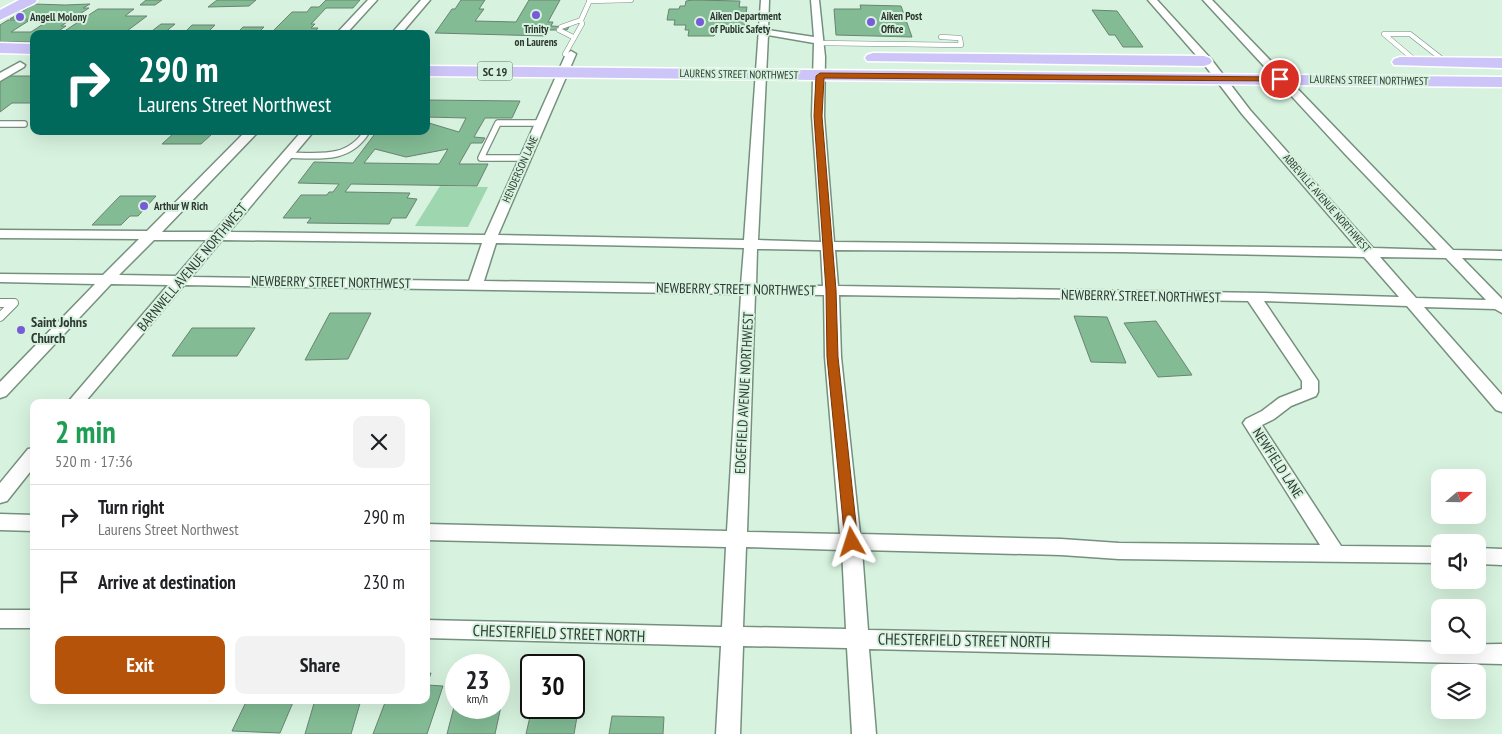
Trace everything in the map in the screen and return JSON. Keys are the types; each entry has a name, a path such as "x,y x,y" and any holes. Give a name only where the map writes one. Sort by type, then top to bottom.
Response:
{"main road":[{"path":"0,16 30,0"},
{"name":"LAURENS STREET NORTHWEST","path":"800,57 819,47 1226,61"},
{"path":"0,48 30,49"},
{"path":"545,54 589,55"},
{"name":"LAURENS STREET NORTHWEST","path":"742,56 780,57"},
{"path":"1246,61 1283,61"},
{"name":"LAURENS STREET NORTHWEST","path":"1388,62 1502,63"},
{"path":"0,64 27,65"},
{"name":"LAURENS STREET NORTHWEST","path":"430,71 1502,82"}],"street":[{"path":"345,30 373,0"},
{"path":"400,30 426,0"},
{"name":"EDGEFIELD AVENUE NORTHWEST","path":"728,734 745,343 765,0"},
{"path":"815,0 820,76 818,116 831,290 833,357 852,542 864,734"},
{"name":"ABBEVILLE AVENUE NORTHWEST","path":"1152,0 1207,61 1219,78 1502,406"},
{"path":"1207,0 1280,79 1501,306"},
{"path":"764,32 819,47"},
{"name":"HENDERSON LANE","path":"474,285 489,239 564,72 568,54"},
{"path":"0,78 27,65"},
{"path":"0,392 249,135"},
{"name":"BARNWELL AVENUE NORTHWEST","path":"79,399 305,135"},
{"path":"0,234 489,239 828,246 1121,248 1502,255"},
{"name":"NEWBERRY STREET NORTHWEST","path":"0,278 1253,297 1412,301 1501,306"},
{"name":"NEWFIELD LANE","path":"1253,297 1310,381 1310,392 1285,402 1268,415 1252,422 1336,554"},
{"path":"0,496 30,459"},
{"path":"0,522 30,523"},
{"path":"430,532 1051,547 1119,551 1431,555"},
{"path":"1486,556 1502,557"},
{"path":"0,618 30,619"},
{"name":"CHESTERFIELD STREET NORTH","path":"430,629 733,637 1190,645 1502,654"}],"lane":[{"path":"568,54 573,37 578,34 582,24 581,20 589,1 631,0"},
{"path":"573,37 560,28 581,20"},
{"path":"1417,62 1384,34 1410,34 1447,63"},
{"path":"941,37 960,38 963,52"},
{"path":"525,158 481,158 498,123 540,123"},
{"path":"0,124 24,124"},
{"path":"288,154 342,153 354,148 364,135"},
{"path":"0,303 14,303 0,317"}],"green space":[{"path":"440,186 488,187 468,227 415,226"}],"building":[{"path":"146,0 162,0 155,5 140,5"},
{"path":"217,0 256,0 249,6 208,7"},
{"path":"326,0 360,0 353,8 326,8 311,24 315,24 311,28 318,28 316,30 274,30 292,12 307,12 311,7 319,7"},
{"name":"Trinity on Laurens","path":"461,0 485,0 479,9 484,9 475,21 516,22 529,0 560,0 548,22 553,22 551,26 569,27 567,30 549,30 546,36 435,33"},
{"path":"686,1 740,1 739,7 747,7 744,27 727,27 727,30 719,30 714,36 688,36 689,30 685,30 686,25 674,25 675,20 667,20 669,9 679,9 680,6 685,6"},
{"path":"34,4 90,4 83,8 89,8 61,26 66,26 60,30 34,30 51,19 10,19"},
{"name":"Aiken Post Office","path":"860,5 901,6 912,37 836,35 834,9 861,9"},
{"path":"98,9 134,9 125,16 147,16 128,30 66,30"},
{"path":"1092,10 1117,11 1143,47 1123,47 1115,35 1109,35"},
{"path":"8,20 30,20 11,32 30,32 30,42 0,42 0,25"},
{"path":"161,24 175,24 168,30 153,30"},
{"path":"192,25 215,25 210,30 187,30"},
{"path":"243,27 264,27 261,30 240,30"},
{"path":"7,76 30,76 30,103 12,103 0,112 0,81"},
{"path":"430,100 520,101 512,118 485,118 474,137 485,138 482,143 471,143 459,164 488,164 477,186 351,184 345,192 410,193 407,198 417,199 406,218 392,218 389,224 307,223 311,218 283,218 301,195 327,195 329,192 333,192 339,184 298,183 314,162 353,163 374,135 430,135 430,123 459,132 466,118 430,117","holes":["375,149 406,157 448,149 439,164 364,163"]},
{"path":"172,135 211,135 201,144 162,144"},
{"path":"120,196 156,196 138,216 130,216 121,225 92,225"},
{"path":"330,313 371,313 348,359 305,360"},
{"path":"1074,316 1107,317 1126,363 1091,362"},
{"path":"1156,321 1192,375 1158,377 1124,323"},
{"path":"192,328 255,328 237,356 172,356"},
{"path":"430,685 443,686 427,734 373,734 384,704 430,704"},
{"path":"245,704 292,704 280,733 232,731"},
{"path":"314,704 360,704 351,734 305,734"},
{"path":"612,716 664,717 663,734 609,734"},
{"path":"451,719 498,719 495,734 447,734"},
{"path":"529,719 577,719 574,734 526,734"}],"place":[{"name":"Trinity on Laurens","path":"536,15"},
{"name":"Angell Molony","path":"20,17"},
{"name":"Aiken Department of Public Safety","path":"700,22"},
{"name":"Aiken Post Office","path":"871,22"},
{"name":"Arthur W Rich","path":"144,206"},
{"name":"Saint Johns Church","path":"21,330"}],"route":[{"path":"852,542 833,357 831,290 818,116 820,76 1280,79"}]}
